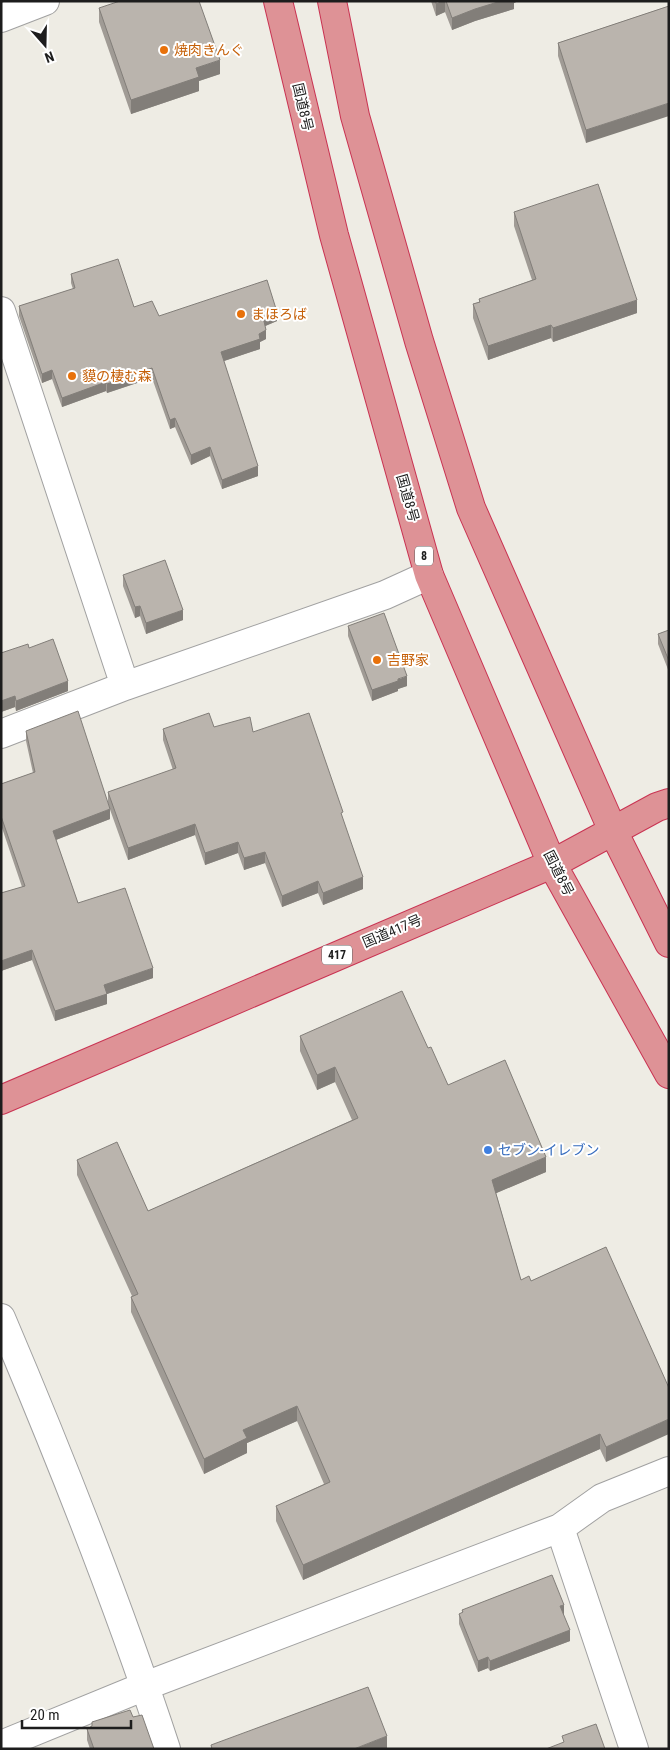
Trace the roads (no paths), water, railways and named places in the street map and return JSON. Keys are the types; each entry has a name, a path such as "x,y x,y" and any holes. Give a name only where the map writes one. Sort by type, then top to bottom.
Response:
{"highway":[{"name":"国道8号","path":"278,1 334,235 429,575 552,864 669,1074"},
{"path":"332,1 355,116 419,341 471,508 613,831 669,943"},
{"name":"国道417号","path":"1,1100 552,864 657,807 669,803"}],"street":[{"path":"1,18 45,1"},
{"path":"1,311 125,686"},
{"path":"1,734 125,686 385,595 429,575"},
{"path":"1,1318 50,1433 145,1686 166,1749"},
{"path":"1,1745 145,1686 560,1528 602,1498 669,1471"},
{"path":"560,1528 634,1749"}],"place":[{"name":"焼肉きんぐ","path":"164,50"},
{"name":"まほろば","path":"241,314"},
{"name":"貘の棲む森","path":"72,376"},
{"name":"吉野家","path":"377,660"},
{"name":"セブン-イレブン","path":"488,1150"}]}
